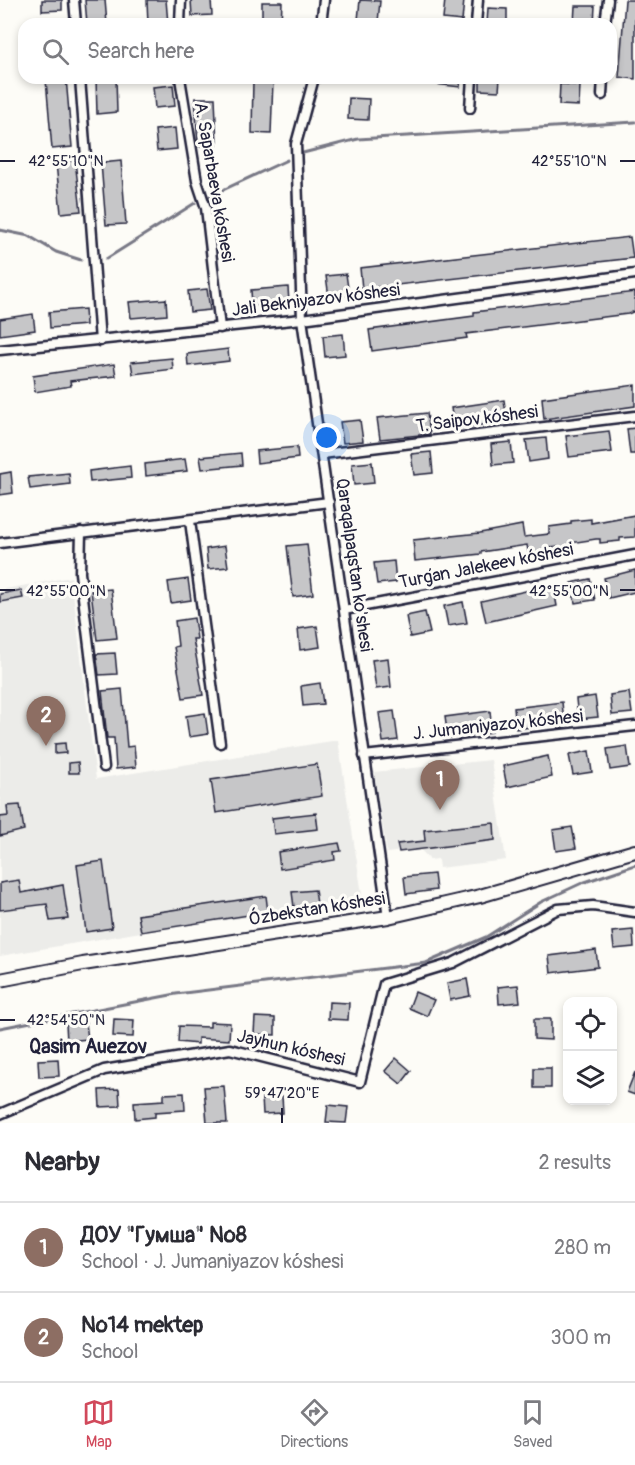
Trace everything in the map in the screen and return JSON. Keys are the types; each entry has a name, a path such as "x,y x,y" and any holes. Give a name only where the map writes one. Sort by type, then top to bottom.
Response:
{"street":[{"path":"74,0 76,18"},
{"path":"180,18 181,0"},
{"path":"322,18 324,0"},
{"path":"476,18 478,0"},
{"path":"606,18 608,0"},
{"path":"80,84 100,341"},
{"name":"A. Saparbaeva kóshesi","path":"181,84 196,180 206,208 220,328"},
{"name":"Qaraqalpaqstan ko'shesi","path":"312,84 296,144 302,319 388,917"},
{"path":"470,108 472,84"},
{"path":"602,95 603,84"},
{"name":"Jali Bekniyazov kóshesi","path":"0,350 302,319 635,273"},
{"name":"T. Saipov kóshesi","path":"322,454 635,416"},
{"path":"0,543 329,502"},
{"path":"190,521 220,743"},
{"path":"81,532 80,573 104,767"},
{"name":"Turǵan Jalekeev kóshesi","path":"344,610 635,555"},
{"name":"J. Jumaniyazov kóshesi","path":"364,756 635,726"},
{"name":"Ózbekstan kóshesi","path":"0,980 95,962 388,917 480,896 635,851"},
{"name":"Jayhun kóshesi","path":"0,1114 104,1070 230,1049 360,1082 384,984 453,963 558,909 592,906 635,912"}],"shaded area":[{"path":"71,577 96,779 338,740 363,901 141,932 0,956 0,590"},
{"path":"491,760 506,860 439,868 438,859 430,860 420,849 387,853 374,772"}],"building":[{"path":"42,0 62,0 62,10 42,11"},
{"path":"85,0 105,0 106,18 86,18"},
{"path":"147,0 166,0 168,18 148,18"},
{"path":"191,0 211,0 212,15 192,16"},
{"path":"360,0 380,1 378,18 358,18"},
{"path":"445,0 464,0 462,18 443,18"},
{"path":"625,0 635,0 635,79 619,77"},
{"path":"262,2 282,2 281,18 262,18"},
{"path":"575,6 595,6 594,18 574,18"},
{"path":"488,8 507,9 507,18 487,18"},
{"path":"46,84 67,84 72,147 52,149"},
{"path":"96,84 116,84 117,112 97,114"},
{"path":"253,84 273,84 271,134 252,133"},
{"path":"435,84 460,84 460,87"},
{"path":"480,84 500,84 499,91 480,90"},
{"path":"560,84 580,85 579,106 559,105"},
{"path":"173,85 175,106 155,108 153,87"},
{"path":"195,98 215,98 217,145 198,146"},
{"path":"349,98 369,99 368,120 348,119"},
{"path":"175,128 177,149 157,151 155,130"},
{"path":"75,161 81,211 61,213 56,163"},
{"path":"121,161 126,224 106,225 101,163"},
{"path":"630,237 633,258 362,289 360,268"},
{"path":"346,274 349,295 329,297 326,276"},
{"path":"288,287 289,303 252,306 251,290"},
{"path":"207,289 210,310 190,312 188,291"},
{"path":"635,292 635,311 628,314 466,334 467,338 372,351 369,330 474,316 474,312"},
{"path":"166,299 167,315 131,318 129,302"},
{"path":"85,309 86,325 50,328 49,312"},
{"path":"33,314 35,330 0,335 0,319"},
{"path":"343,334 345,355 325,357 323,336"},
{"path":"228,349 229,361 188,366 187,354"},
{"path":"172,358 173,369 133,374 131,362"},
{"path":"114,364 116,376 70,381 71,386 35,392 33,376"},
{"path":"635,385 635,406 544,419 542,398"},
{"path":"504,400 507,421 454,429 451,408"},
{"path":"427,413 430,434 380,439 377,418"},
{"path":"360,420 363,441 343,443 340,422"},
{"path":"635,428 635,454 630,454 627,429"},
{"path":"609,431 612,452 569,457 566,436"},
{"path":"546,438 548,459 529,462 526,440"},
{"path":"511,442 513,463 493,465 491,444"},
{"path":"297,447 298,458 257,463 256,451"},
{"path":"431,452 433,473 414,475 411,454"},
{"path":"241,453 242,465 202,469 200,457"},
{"path":"185,459 187,471 146,476 145,464"},
{"path":"372,462 374,483 354,485 352,464"},
{"path":"130,466 131,478 90,482 89,471"},
{"path":"11,472 13,493 0,495 0,474"},
{"path":"69,473 70,484 30,489 28,477"},
{"path":"635,515 635,537 620,538 620,541 600,543 600,539 596,539 570,543 571,546 548,548 548,555 529,557 527,545 481,552 481,554 415,561 413,540 480,533 522,525 524,537 549,534 549,527 571,524 571,521 591,519 591,523"},
{"path":"307,544 313,594 293,597 287,546"},
{"path":"225,546 228,567 208,569 206,549"},
{"path":"394,561 396,582 377,584 374,563"},
{"path":"635,570 635,592 609,598 604,578"},
{"path":"188,579 191,600 171,603 168,582"},
{"path":"590,579 595,600 575,603 571,583"},
{"path":"553,585 557,606 486,622 481,601"},
{"path":"111,589 117,638 97,640 91,591"},
{"path":"21,590 23,598 0,602 0,594"},
{"path":"463,602 467,623 448,626 444,606"},
{"path":"425,612 430,633 410,637 406,616"},
{"path":"194,618 197,639 193,639 203,695 183,698 174,647 178,646 175,621"},
{"path":"317,626 320,647 300,650 298,629"},
{"path":"115,653 117,674 99,675 96,654"},
{"path":"388,658 391,687 376,689 372,660"},
{"path":"320,683 323,704 303,706 301,686"},
{"path":"122,689 127,747 134,746 136,767 116,769 114,738 107,738 102,691"},
{"path":"629,692 632,713 612,715 610,695"},
{"path":"595,696 598,717 578,719 576,699"},
{"path":"562,702 564,723 516,729 514,708"},
{"path":"394,711 398,740 383,742 379,713"},
{"path":"490,711 492,732 448,738 445,717"},
{"path":"205,713 208,734 189,737 186,716"},
{"path":"65,743 66,753 55,754 55,744"},
{"path":"627,746 630,767 610,770 607,749"},
{"path":"589,751 592,772 573,775 569,755"},
{"path":"548,756 552,777 507,787 503,766"},
{"path":"78,762 79,773 69,773 69,763"},
{"path":"317,764 322,796 216,813 211,780"},
{"path":"20,805 24,830 0,836 0,817 8,816 7,806"},
{"path":"316,813 318,829 274,834 272,818"},
{"path":"494,823 495,840 399,852 397,844 425,841 424,830"},
{"path":"572,827 576,848 556,851 553,830"},
{"path":"339,843 341,851 334,852 335,860 280,869 278,852"},
{"path":"103,861 112,928 86,932 77,865"},
{"path":"434,874 436,890 406,894 404,877"},
{"path":"19,880 21,893 63,885 68,919 50,921 47,904 0,910 0,883"},
{"path":"315,890 317,904 294,907 292,892"},
{"path":"266,896 268,912 141,932 138,915"},
{"path":"633,930 634,947 614,949 612,932"},
{"path":"596,950 598,967 551,973 549,956"},
{"path":"467,979 470,996 450,1000 447,983"},
{"path":"518,985 520,1002 499,1004 498,987"},
{"path":"415,992 434,1000 427,1016 409,1008"},
{"path":"329,1002 349,1003 348,1020 328,1019"},
{"path":"255,1017 275,1018 275,1035 254,1034"},
{"path":"114,1019 134,1020 133,1037 113,1036"},
{"path":"534,1019 551,1019 551,1040 534,1039"},
{"path":"86,1022 88,1039 67,1041 66,1024"},
{"path":"210,1022 230,1023 229,1040 198,1038 198,1044 178,1042 179,1026 210,1027"},
{"path":"396,1058 411,1071 401,1084 385,1071"},
{"path":"58,1059 59,1076 39,1077 38,1060"},
{"path":"534,1068 551,1068 551,1088 534,1088"},
{"path":"635,1072 635,1095 627,1092"},
{"path":"224,1086 227,1123 207,1123 204,1087"},
{"path":"119,1089 120,1106 100,1107 99,1090"},
{"path":"184,1093 185,1110 155,1112 155,1117 135,1119 134,1102 164,1100 164,1094"},
{"path":"282,1096 283,1113 263,1114 262,1097"},
{"path":"328,1105 348,1107 346,1123 326,1122"}],"waterway":[{"path":"303,153 358,139 635,122"},
{"path":"210,196 287,160"},
{"path":"106,259 195,203"},
{"path":"0,230 29,236 56,252 81,260"},
{"path":"0,1028 176,994 426,963 486,937 541,902 582,883 635,865"}],"place":[{"name":"№14 mektep","path":"46,746"},
{"name":"ДОУ \"Гумша\" №8","path":"440,810"}],"district":[{"name":"Qasim Auezov","path":"88,1046"}]}
